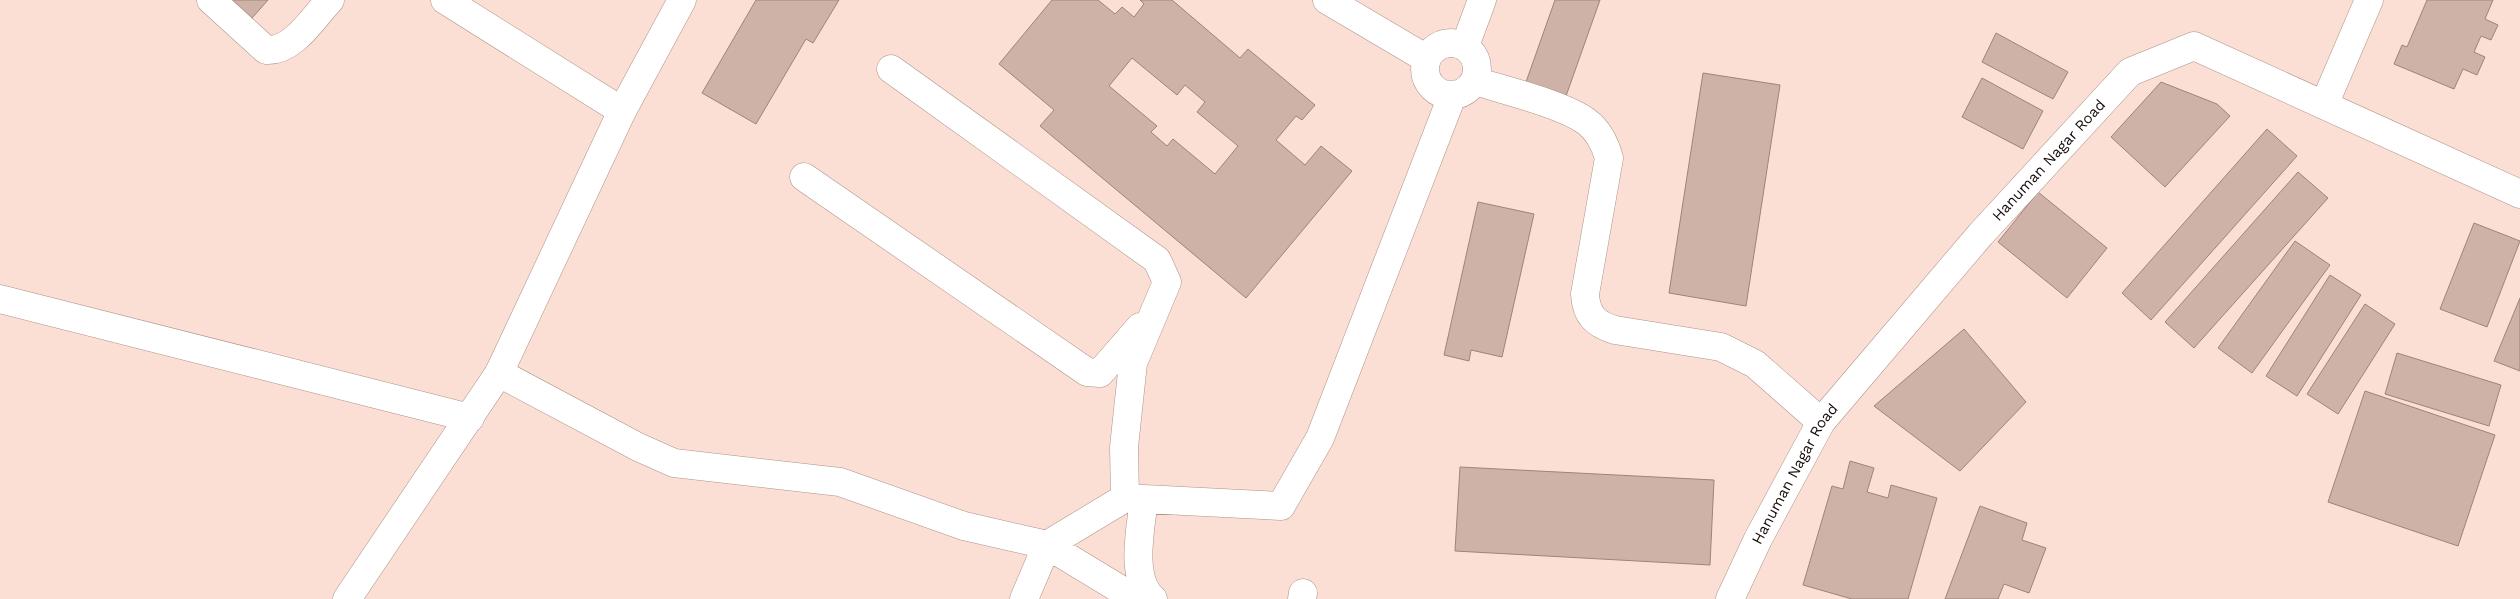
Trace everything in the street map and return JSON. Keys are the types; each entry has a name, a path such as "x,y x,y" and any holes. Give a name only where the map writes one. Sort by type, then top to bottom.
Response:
{"street":[{"path":"211,0 266,50 275,51 286,46 330,0"},
{"path":"445,0 622,111"},
{"path":"347,599 470,418 498,373 622,111 682,0"},
{"path":"1326,0 1427,59"},
{"path":"1465,46 1482,0"},
{"path":"2324,105 2369,0"},
{"path":"1457,43 1465,46 1476,59 1478,67 1475,81 1468,90 1452,96 1444,95 1430,85 1425,77 1427,59 1439,45 1457,43"},
{"name":"Hanuman Nagar Road","path":"1730,599 1758,539 1821,422 1980,235 2130,72 2194,46 2520,194"},
{"path":"892,69 1157,260 1167,282 1133,363 1124,446 1134,498 1141,583 1152,599"},
{"path":"1475,81 1568,111 1587,122 1604,140 1609,158 1585,294 1586,308 1593,319 1602,326 1616,330 1721,347 1755,364 1821,422"},
{"path":"1024,599 1047,545 1134,498 1281,506 1320,438 1452,96"},
{"path":"804,177 1087,372 1100,373 1153,313"},
{"path":"0,299 470,418"},
{"path":"498,373 638,448 674,462 840,482 964,526 1047,545 1136,599"}],"building":[{"path":"232,0 268,0 252,18"},
{"path":"756,0 839,0 813,43 806,39 756,124 702,93"},
{"path":"1052,0 1098,0 1115,14 1122,7 1134,17 1144,4 1140,0 1172,0 1240,58 1248,49 1315,105 1302,120 1296,116 1276,140 1305,165 1321,146 1352,171 1246,298 1040,126 1054,110 999,64","holes":["1132,58 1177,95 1185,85 1205,102 1197,112 1238,146 1215,174 1173,139 1167,146 1151,132 1157,126 1109,86"]},
{"path":"1555,0 1600,0 1566,96 1526,82"},
{"path":"2427,0 2493,0 2485,19 2498,25 2491,40 2481,36 2474,52 2485,57 2477,75 2463,69 2454,89 2394,64 2402,45 2407,47"},
{"path":"1996,33 2068,72 2053,99 1982,62"},
{"path":"1703,73 1780,85 1746,306 1669,293"},
{"path":"1982,78 2043,111 2023,149 1962,117"},
{"path":"2161,82 2217,104 2230,116 2165,187 2111,137"},
{"path":"2267,129 2297,156 2151,320 2122,293"},
{"path":"2298,172 2328,198 2194,348 2165,322"},
{"path":"2038,192 2107,248 2067,298 1998,242"},
{"path":"1478,202 1534,214 1502,357 1471,350 1469,361 1444,355"},
{"path":"2474,223 2520,241 2487,327 2440,309"},
{"path":"2295,241 2330,265 2252,373 2218,348"},
{"path":"2330,275 2361,295 2297,396 2266,376"},
{"path":"2520,298 2520,371 2494,361"},
{"path":"2365,304 2395,324 2338,414 2307,394"},
{"path":"1964,329 2026,402 1960,471 1874,406"},
{"path":"2397,353 2501,385 2489,426 2385,394"},
{"path":"2365,391 2495,435 2458,546 2328,502"},
{"path":"1850,461 1874,468 1867,492 1888,498 1891,485 1937,498 1908,599 1852,599 1803,585 1832,486 1843,489"},
{"path":"1460,467 1714,480 1710,565 1455,551"},
{"path":"1980,506 2027,523 2022,540 2046,548 2029,593 2004,584 1998,599 1945,599"}]}
